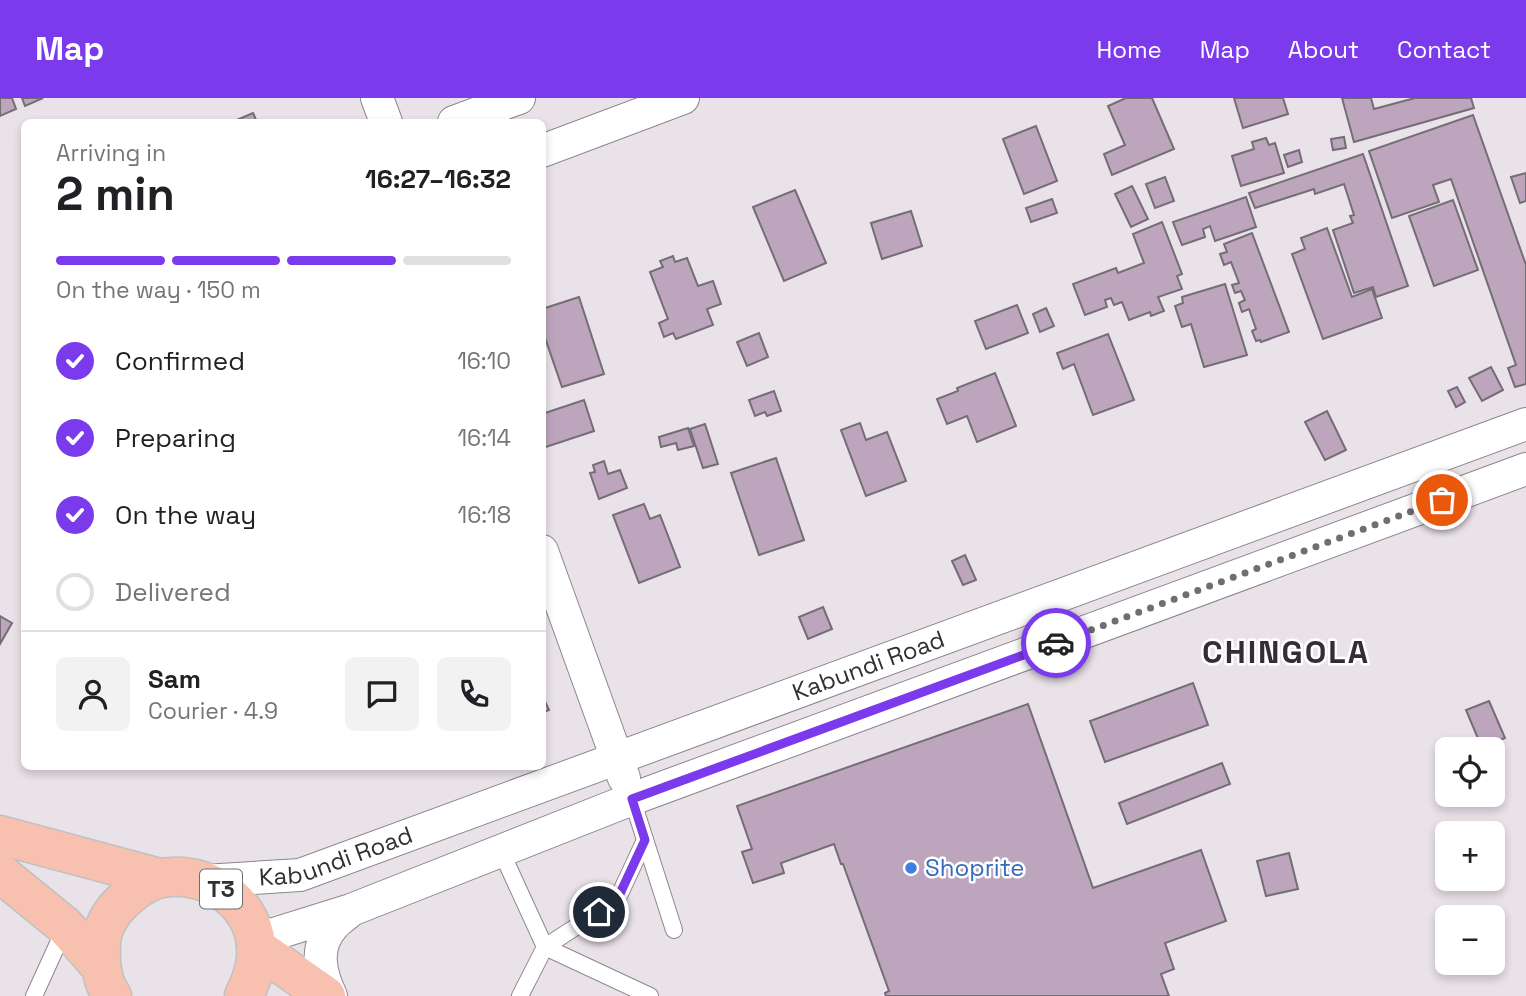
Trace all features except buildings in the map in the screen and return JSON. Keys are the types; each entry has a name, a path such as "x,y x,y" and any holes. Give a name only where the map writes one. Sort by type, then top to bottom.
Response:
{"highway":[{"name":"T3","path":"0,835 160,878 182,877 204,881 221,889 232,897 246,917 256,943 329,996"},
{"name":"T3","path":"0,873 65,926 106,981"},
{"name":"T3","path":"106,981 101,937 113,911 133,890 160,878"},
{"path":"244,996 255,964 256,943"}],"street":[{"path":"377,98 385,119"},
{"path":"462,119 519,98"},
{"path":"546,149 683,98"},
{"name":"Kabundi Road","path":"204,881 300,875 1526,424"},
{"path":"1454,450 1468,490"},
{"name":"Kabundi Road","path":"256,943 351,910 632,799 1526,469"},
{"path":"546,562 632,799"},
{"path":"329,996 322,977 321,949 332,927 351,910"}],"lane":[{"path":"632,799 674,930"},
{"path":"520,996 545,947 617,900 645,840"},
{"path":"501,851 545,947 650,996"},
{"path":"34,996 65,926"}],"way so far":[{"path":"1056,643 1442,500"}],"place":[{"name":"Shoprite","path":"911,868"}],"district":[{"name":"CHINGOLA","path":"1286,652"}],"route":[{"path":"599,912 617,900 645,840 632,799 1056,643"}]}
